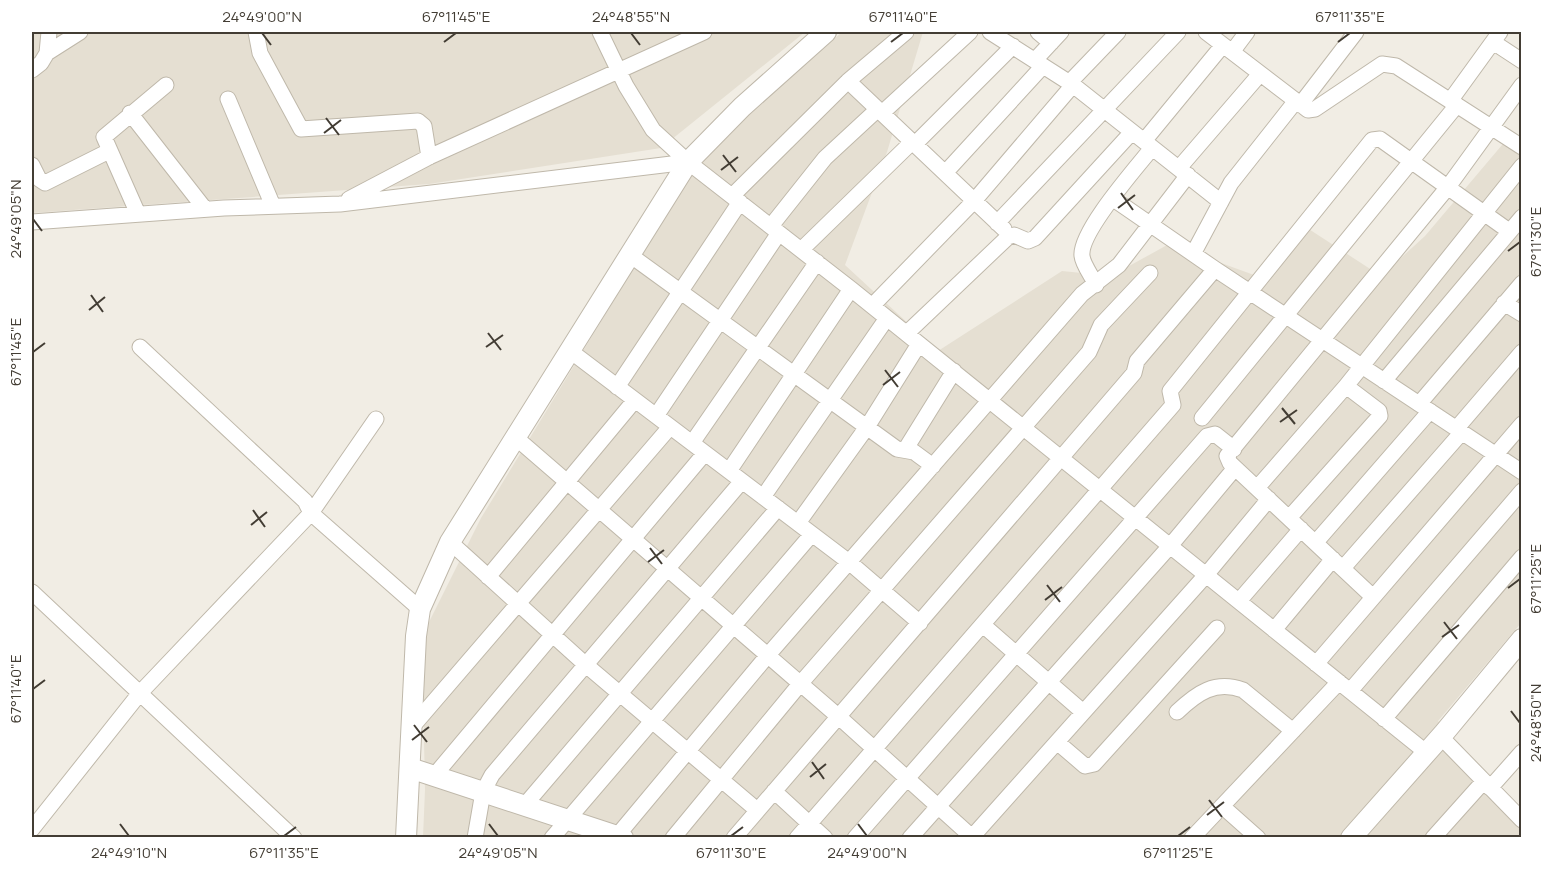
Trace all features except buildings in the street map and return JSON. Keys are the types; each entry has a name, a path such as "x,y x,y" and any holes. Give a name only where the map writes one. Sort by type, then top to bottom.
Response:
{"street":[{"path":"32,70 41,63 47,53 49,32"},
{"path":"47,53 80,32"},
{"path":"256,32 260,53 301,129 418,121 424,126 429,157"},
{"path":"600,32 652,130 688,162 907,333 1427,753"},
{"path":"340,204 429,157 704,32"},
{"path":"406,837 420,609 450,542 514,436 688,162 742,107 826,32"},
{"path":"617,387 681,292 736,199 848,81 906,32"},
{"path":"656,416 722,322 775,229 825,158 970,32"},
{"path":"990,32 1071,84 1221,202"},
{"path":"945,173 1039,63 1056,37 1038,32"},
{"path":"872,306 974,201 1071,84 1118,32"},
{"path":"997,223 1178,32"},
{"path":"1206,32 1308,110 1315,109 1382,64 1388,63 1521,147"},
{"path":"848,81 1011,236 1028,241 1035,238 1143,140 1228,48 1247,32"},
{"path":"1193,255 1241,169 1356,32"},
{"path":"1202,418 1413,161 1497,37 1521,61"},
{"path":"801,250 1013,46"},
{"path":"410,768 615,836 768,655 1082,294 1119,265 1150,225 1183,172 1260,74"},
{"path":"138,214 104,137 166,85"},
{"path":"1373,597 1235,468 1227,456 1324,341 1448,187 1521,85"},
{"path":"228,99 273,206"},
{"path":"130,113 205,209"},
{"path":"797,837 1173,405 1170,391 1372,140 1380,139 1509,231"},
{"path":"1096,285 1081,253 1092,226 1112,198 1143,140"},
{"path":"32,165 39,179 45,183 109,152"},
{"path":"32,222 205,209 340,204 688,162"},
{"path":"514,436 768,655 972,837 1206,575 1263,494 1360,365 1521,166"},
{"path":"1112,198 1193,255 1521,472"},
{"path":"1384,381 1521,218"},
{"path":"907,333 1011,236"},
{"path":"630,255 897,449 914,452 933,466"},
{"path":"692,443 817,262"},
{"path":"734,837 1063,458 1134,373 1137,361 1215,269"},
{"path":"673,837 800,684 1022,426 1089,352 1101,324 1150,273"},
{"path":"1316,542 1521,283"},
{"path":"729,471 851,289"},
{"path":"1504,303 1521,314"},
{"path":"763,497 887,318"},
{"path":"798,523 867,427 919,344"},
{"path":"140,347 305,501 311,513 420,609"},
{"path":"569,350 849,562 920,623"},
{"path":"1274,630 1459,430 1521,352"},
{"path":"905,450 954,371"},
{"path":"1289,518 1380,416 1379,411 1346,386"},
{"path":"488,577 635,400"},
{"path":"32,829 140,693 311,513 376,419"},
{"path":"1316,664 1521,424"},
{"path":"412,727 670,427"},
{"path":"855,837 1207,436 1215,434 1234,449"},
{"path":"434,776 705,453"},
{"path":"910,837 1170,546 1235,468"},
{"path":"475,837 483,792 492,775 742,481"},
{"path":"1192,837 1293,730 1344,687 1521,492"},
{"path":"524,806 778,508"},
{"path":"1239,602 1301,529"},
{"path":"552,837 735,627 812,534"},
{"path":"450,542 586,665 757,810"},
{"path":"1384,718 1521,557"},
{"path":"32,592 294,837"},
{"path":"983,625 1083,712"},
{"path":"1057,742 1085,766 1094,764 1217,628"},
{"path":"1351,837 1441,737 1521,639"},
{"path":"1177,712 1201,691 1236,688 1244,690 1293,730"},
{"path":"1441,737 1521,820"},
{"path":"1435,837 1487,784 1519,758"},
{"path":"774,791 825,837"},
{"path":"1222,806 1258,837"}],"shaded area":[{"path":"32,32 805,32 661,148 429,184 32,213"},
{"path":"842,32 923,32 887,152 845,265 938,351 1062,271 1111,276 1169,244 1254,275 1298,222 1381,276 1425,236 1513,132 1521,138 1521,623 1438,721 1521,818 1521,837 423,837 425,790 422,636 481,518 691,174 747,116"}]}
